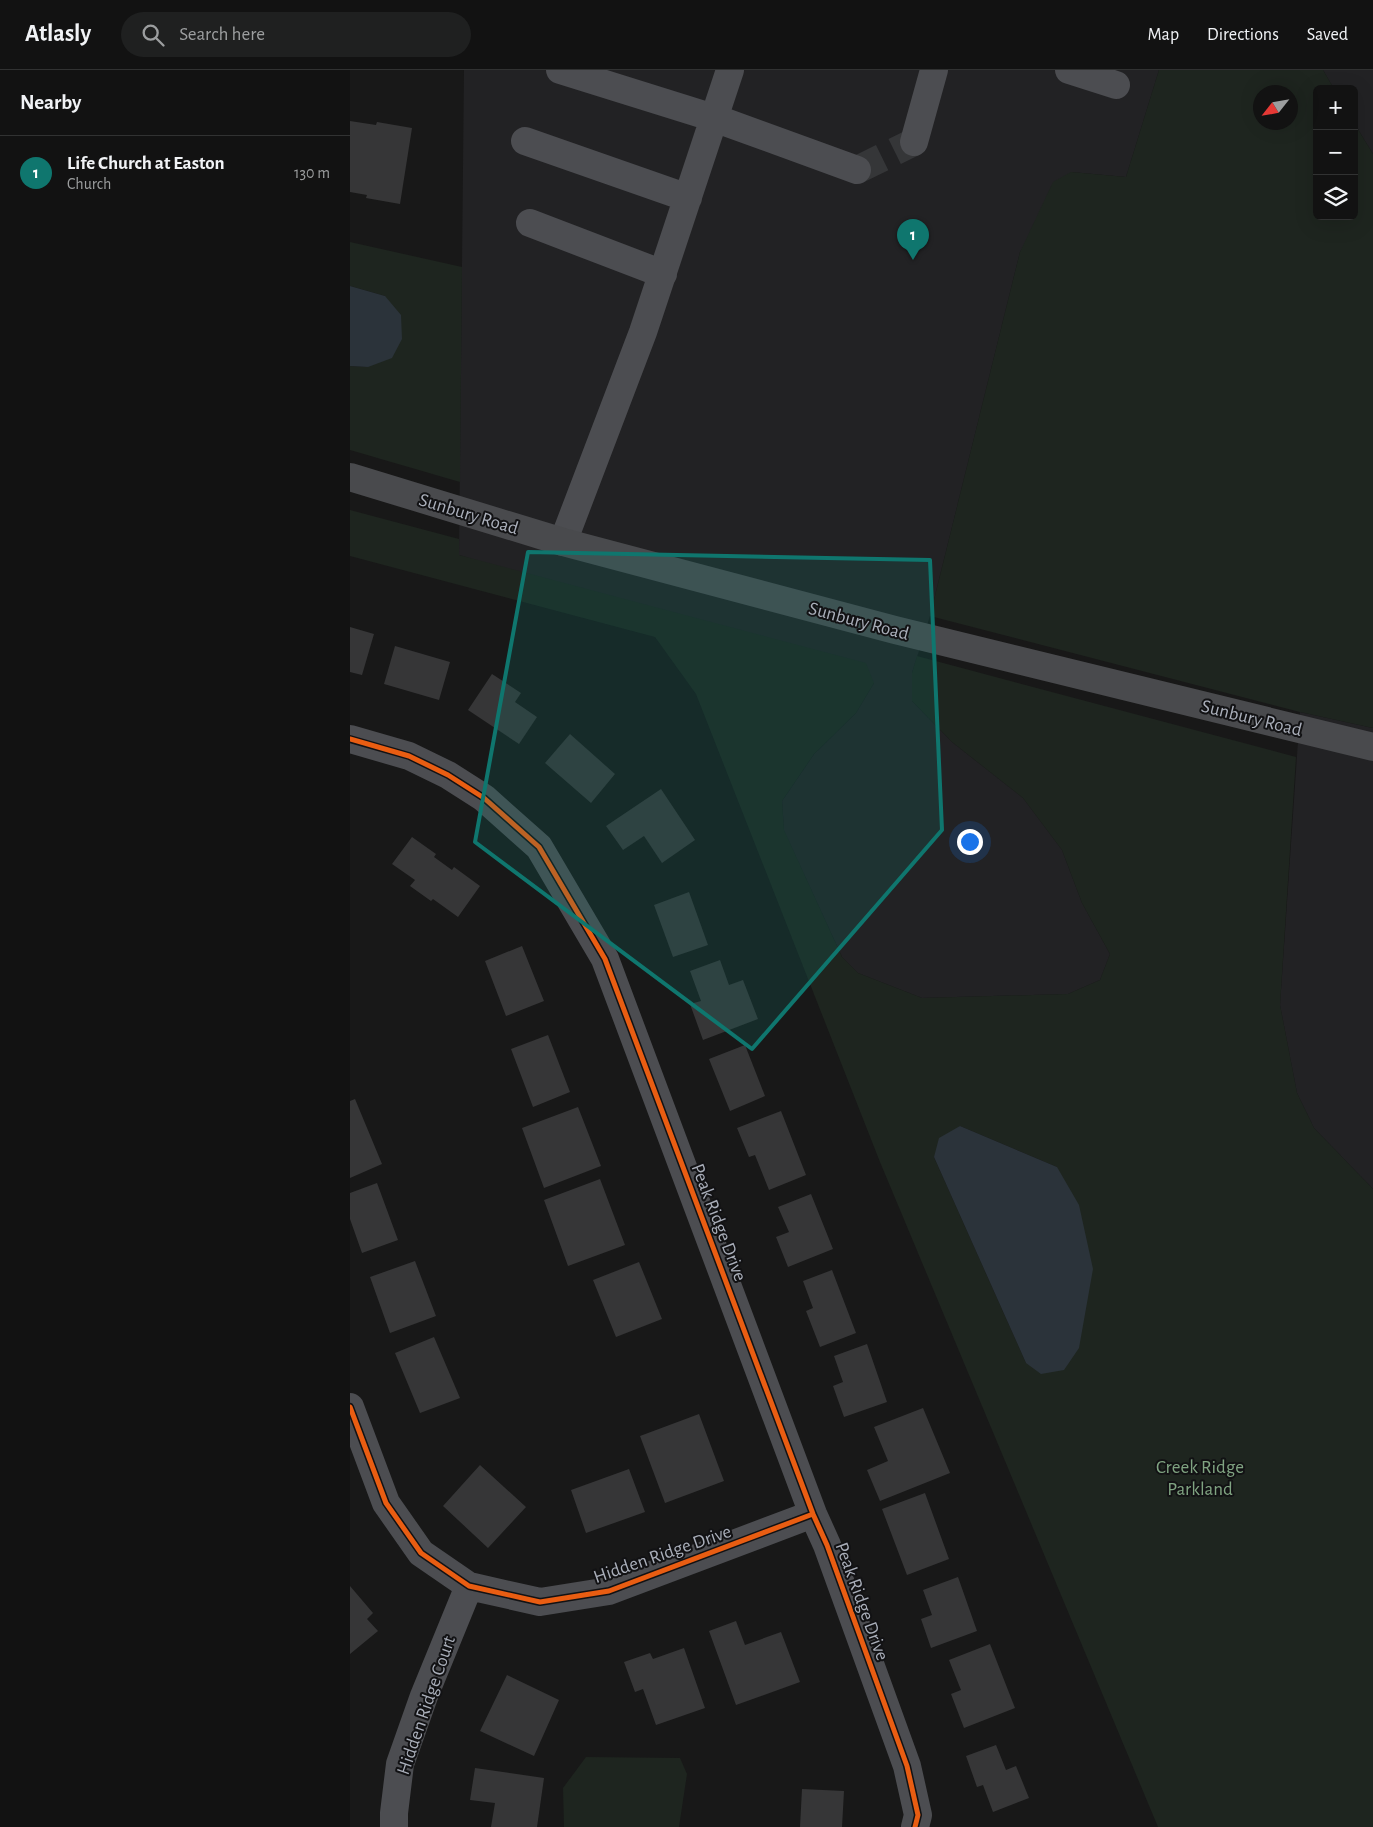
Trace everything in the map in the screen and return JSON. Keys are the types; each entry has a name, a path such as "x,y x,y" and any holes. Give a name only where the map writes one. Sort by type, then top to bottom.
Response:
{"main road":[{"name":"Sunbury Road","path":"350,477 563,542 895,630 1373,747"}],"street":[{"path":"560,70 714,118 857,170"},
{"path":"563,542 643,332 730,70"},
{"path":"914,142 934,70"},
{"path":"1069,70 1116,85"},
{"path":"525,141 688,198"},
{"path":"530,223 663,274"},
{"name":"Peak Ridge Drive","path":"350,739 409,756 448,775 484,798 539,847 605,959 826,1545 907,1766 918,1815 915,1827"},
{"name":"Hidden Ridge Drive","path":"350,1407 386,1504 421,1553 469,1586 540,1602 609,1591 813,1514"},
{"name":"Hidden Ridge Court","path":"394,1827 400,1764 424,1696 469,1586"}],"highlighted area":[{"path":"528,552 930,560 942,830 752,1049 475,842"}],"shaded area":[{"path":"464,70 1159,70 1126,177 1071,172 1020,252 930,616 912,673 912,701 952,742 1023,798 1062,850 1082,903 1110,954 1100,980 1068,994 922,998 858,973 842,957 784,831 782,801 814,754 856,713 874,683 459,555"},
{"path":"1323,70 1373,70 1373,154 1358,130 1358,85 1332,85"},
{"path":"350,286 385,296 401,315 402,339 392,358 368,367 350,366"},
{"path":"1300,712 1373,728 1373,1189 1314,1128 1297,1093 1280,1005"},
{"path":"960,1126 1057,1167 1079,1205 1093,1269 1079,1348 1064,1370 1041,1374 1026,1363 934,1157 939,1138"}],"green space":[{"path":"1159,70 1323,70 1332,85 1313,85 1313,220 1358,220 1358,130 1373,154 1373,728 1300,712 930,616 1020,252 1053,182 1071,172 1126,177"},
{"path":"350,242 462,267 460,482 350,450 350,366 368,367 385,296 350,286"},
{"name":"Creek Ridge Parkland","path":"350,510 459,539 459,555 866,663 874,683 856,713 814,754 782,801 784,830 842,957 858,973 922,998 1068,994 1100,980 1110,954 1082,903 1062,850 1023,798 952,742 912,701 912,673 917,656 1296,757 1280,1005 1297,1093 1314,1128 1373,1189 1373,1827 1158,1827 880,1162 696,694 655,637 350,556","holes":["960,1126 1057,1167 1026,1363 934,1157"]},
{"path":"586,1757 680,1758 687,1774 679,1827 564,1827 563,1788"}],"building":[{"path":"350,121 376,125 377,122 412,128 400,204 366,198 367,195 350,192"},
{"path":"350,627 374,634 362,675 350,672"},
{"path":"395,646 450,662 439,700 384,684"},
{"path":"492,674 521,693 515,702 537,717 519,744 468,710"},
{"path":"570,734 615,774 591,803 545,763"},
{"path":"661,789 695,840 662,863 644,836 623,850 606,826"},
{"path":"412,837 436,854 434,857 452,870 454,867 480,886 458,917 433,899 431,901 410,886 415,880 392,864"},
{"path":"689,892 708,945 673,957 654,905"},
{"path":"522,946 544,1001 506,1016 485,961"},
{"path":"720,960 729,985 743,980 758,1019 703,1040 690,1004 701,1001 690,971"},
{"path":"548,1035 570,1092 533,1107 511,1049"},
{"path":"745,1045 765,1096 730,1111 709,1059"},
{"path":"355,1099 382,1164 350,1178 350,1101"},
{"path":"578,1107 601,1166 544,1188 522,1128"},
{"path":"781,1111 806,1175 769,1190 755,1155 749,1157 737,1128"},
{"path":"600,1179 625,1245 568,1266 544,1200"},
{"path":"377,1183 398,1240 362,1253 350,1219 350,1193"},
{"path":"811,1194 833,1249 788,1267 776,1237 789,1232 778,1207"},
{"path":"415,1261 436,1316 390,1333 370,1277"},
{"path":"639,1262 662,1319 616,1337 593,1280"},
{"path":"832,1270 856,1333 820,1347 806,1311 813,1308 803,1281"},
{"path":"434,1337 460,1398 420,1413 395,1353"},
{"path":"867,1344 887,1402 844,1417 833,1386 843,1382 834,1356"},
{"path":"923,1408 950,1473 880,1501 867,1470 888,1461 874,1427"},
{"path":"699,1414 724,1481 665,1503 640,1436"},
{"path":"480,1465 526,1507 488,1548 443,1506"},
{"path":"629,1469 645,1512 586,1533 571,1490"},
{"path":"925,1493 949,1559 907,1575 882,1509"},
{"path":"958,1577 977,1631 931,1648 921,1619 932,1615 923,1590"},
{"path":"350,1586 373,1613 367,1619 378,1631 350,1654"},
{"path":"736,1621 745,1645 781,1632 800,1682 736,1705 709,1631"},
{"path":"990,1644 1015,1708 964,1728 951,1694 961,1690 949,1660"},
{"path":"684,1648 705,1708 656,1725 643,1689 635,1692 624,1662 650,1653 653,1659"},
{"path":"507,1675 559,1700 534,1756 480,1731"},
{"path":"996,1745 1006,1770 1016,1766 1029,1798 993,1812 983,1785 977,1787 966,1756"},
{"path":"475,1768 544,1778 537,1827 491,1827 495,1803 470,1800"},
{"path":"802,1789 844,1791 842,1827 800,1827"}],"tunnel":[{"path":"857,170 914,142"}],"cycle path":[{"path":"350,739 409,756 448,775 484,798 539,847 605,959 813,1514 827,1545 907,1766 918,1815 915,1827"},
{"path":"350,1407 386,1503 421,1553 469,1586 540,1602 609,1591 813,1514"}],"place":[{"name":"Life Church at Easton","path":"913,260"}]}
